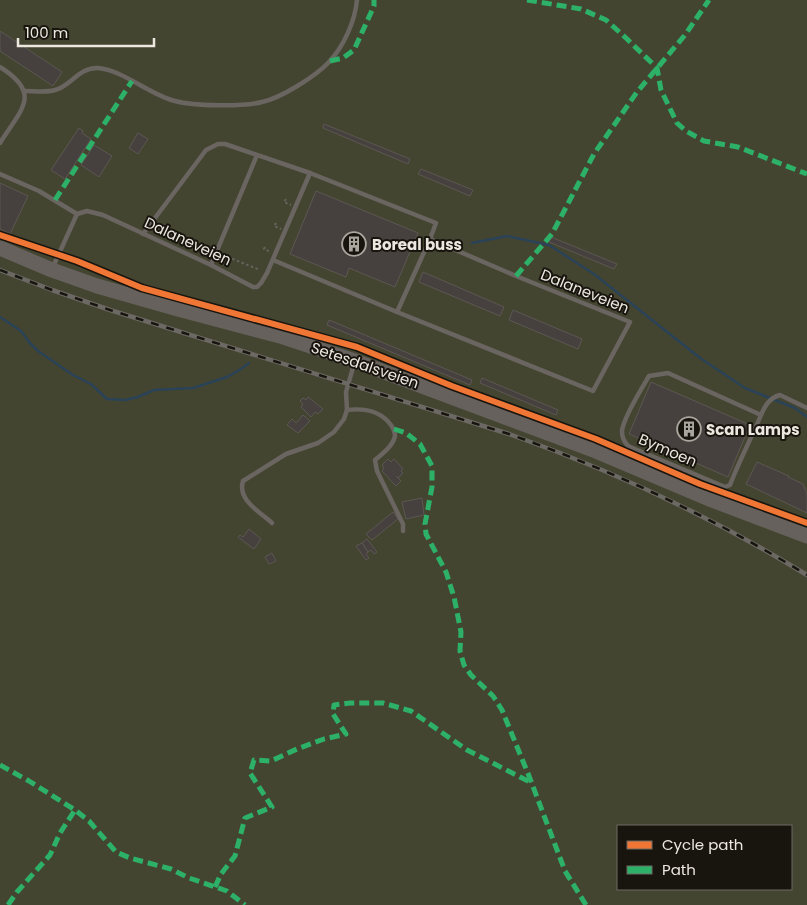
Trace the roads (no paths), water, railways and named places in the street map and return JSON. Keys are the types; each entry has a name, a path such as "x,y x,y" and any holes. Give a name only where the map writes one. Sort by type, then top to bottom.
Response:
{"highway":[{"name":"Setesdalsveien","path":"0,248 52,270 121,293 280,336 355,361 596,451 712,500 807,536"}],"lane":[{"path":"25,91 54,91 82,72 97,68 118,74 160,96 176,101 218,104 259,103 270,100 291,89 330,61 349,30 355,14 357,0"},
{"path":"0,67 13,75 25,91 25,100 21,109 0,143"},
{"path":"143,234 206,150 218,144 225,144 310,173 436,223 397,312"},
{"path":"211,265 257,155"},
{"path":"273,260 310,173"},
{"name":"Dalaneveien","path":"0,174 39,191 77,214 88,212 103,215 254,287 261,283 273,260 593,391 630,322 430,239"},
{"path":"52,270 77,214"},
{"path":"272,523 247,500 242,494 241,486 246,478 286,454 318,443 340,425 347,410 346,392 355,361"},
{"name":"Bymoen","path":"761,416 668,372 649,376 622,430 622,439 628,446 725,487 730,485 769,401 777,396 787,398 807,408"},
{"path":"347,410 360,409 376,413 386,419 394,429 391,444 375,460 377,471 403,524 403,531"}],"waterway":[{"path":"472,243 507,236 549,245 594,274 700,358 745,388 795,408 807,417"},
{"path":"0,317 21,331 38,351 73,375 91,384 107,399 125,400 154,390 193,388 227,377 249,363"}],"railway":[{"path":"0,270 110,310 509,434 548,448 586,463 699,515 807,575"}],"place":[{"name":"Boreal buss","path":"354,244"},
{"name":"Scan Lamps","path":"689,429"}]}
